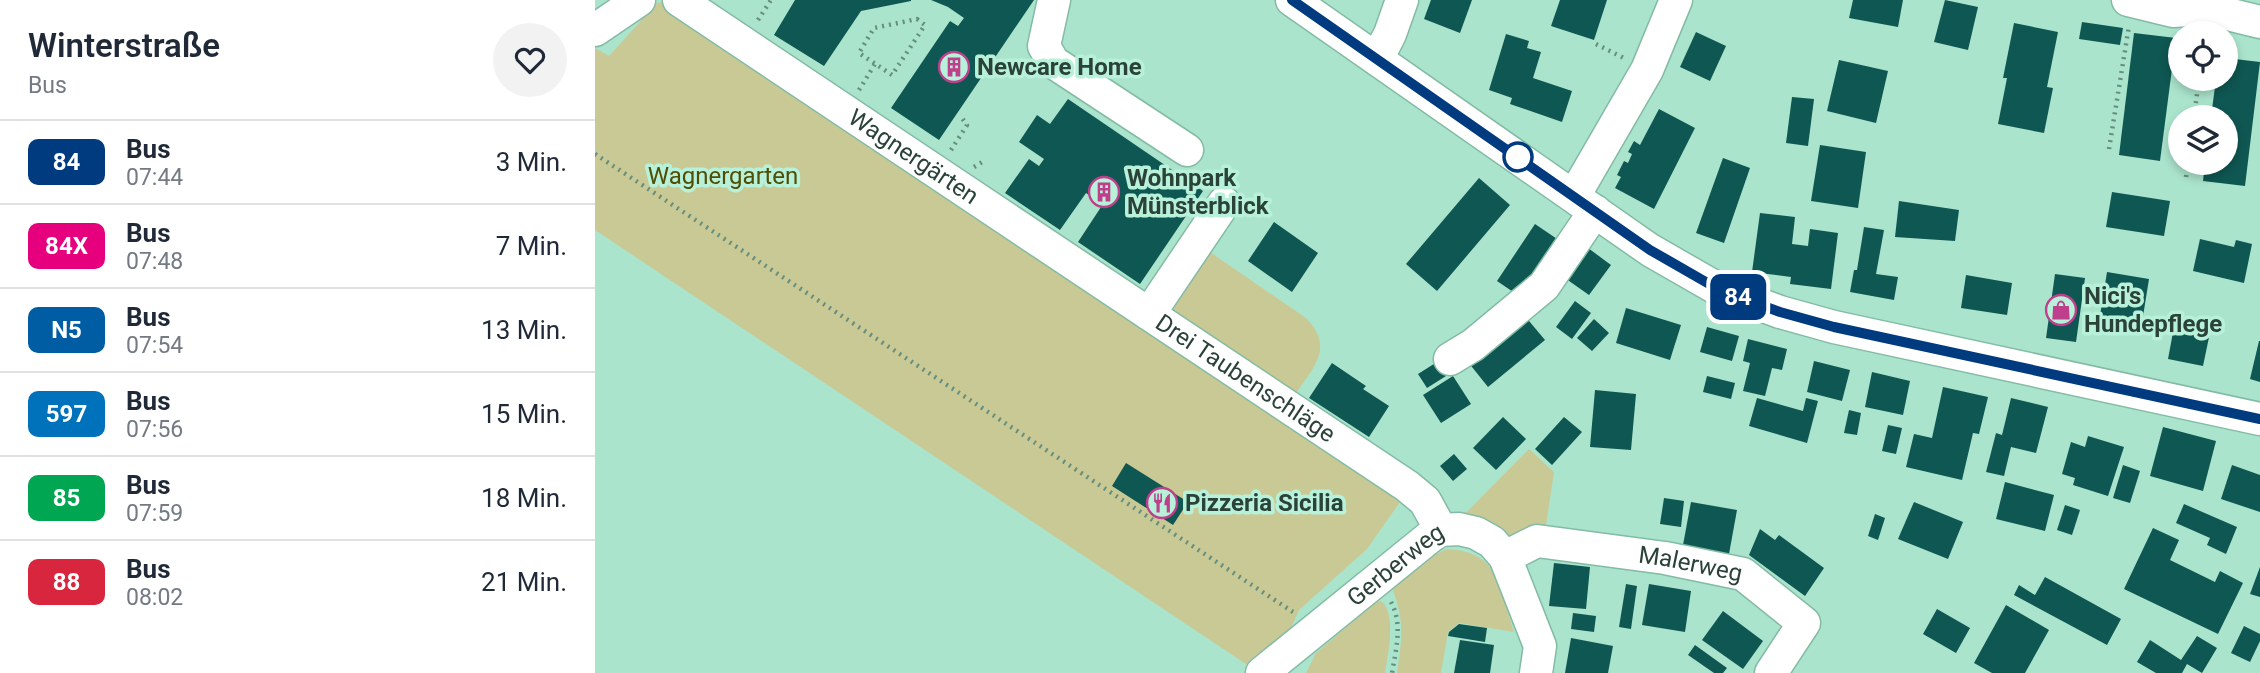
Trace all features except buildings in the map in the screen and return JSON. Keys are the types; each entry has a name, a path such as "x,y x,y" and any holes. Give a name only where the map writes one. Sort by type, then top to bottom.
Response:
{"street":[{"path":"595,30 639,0"},
{"name":"Wagnergärten","path":"679,0 1149,314"},
{"path":"1054,0 1044,46 1053,62 1187,150"},
{"path":"1292,0 1650,250 1711,285 1780,312 1834,327 2260,419"},
{"path":"1377,59 1390,34 1402,0"},
{"path":"1450,359 1473,345 1544,286 1647,69 1676,0"},
{"path":"2130,1 2207,9 2260,22"},
{"name":"Drei Taubenschläge","path":"1224,203 1149,314 1407,486 1425,501 1441,530"},
{"name":"Gerberweg","path":"1262,673 1431,536 1441,530 1459,528 1492,542 1505,557 1540,646 1535,673"},
{"name":"Malerweg","path":"1505,557 1537,541 1665,558 1743,574 1804,623 1771,673"}],"path":[{"path":"2109,149 2130,1"},
{"path":"917,19 925,24 892,75 875,64 859,53 874,28 917,19"},
{"path":"854,96 875,64"},
{"path":"595,153 1315,628"},
{"path":"1375,579 1395,609 1399,630 1392,673"}],"green space":[{"name":"Wagnergarten","path":"669,0 1398,493 1400,502 1367,549 1299,610 1290,630 1252,668 595,230 595,48 609,56 657,3"},
{"path":"1204,248 1306,318 1315,329 1319,339 1318,358 1293,398 1172,313 1170,305"},
{"path":"1529,449 1554,472 1545,531 1507,542 1455,524"},
{"path":"1447,549 1471,554 1489,566 1498,583 1514,632 1459,623 1448,632 1441,673 1397,673 1401,630 1399,610 1392,588 1428,558"},
{"path":"1381,601 1386,607 1390,624 1385,673 1306,673 1316,653 1376,602"}],"bus line":[{"name":"84","path":"1292,0 1650,250 1718,289 1780,312 1834,327 2260,419"}],"place":[{"name":"Newcare Home","path":"954,67"},
{"name":"Wohnpark Münsterblick","path":"1104,192"},
{"name":"Nici's Hundepflege","path":"2061,310"},
{"name":"Pizzeria Sicilia","path":"1162,503"}]}
